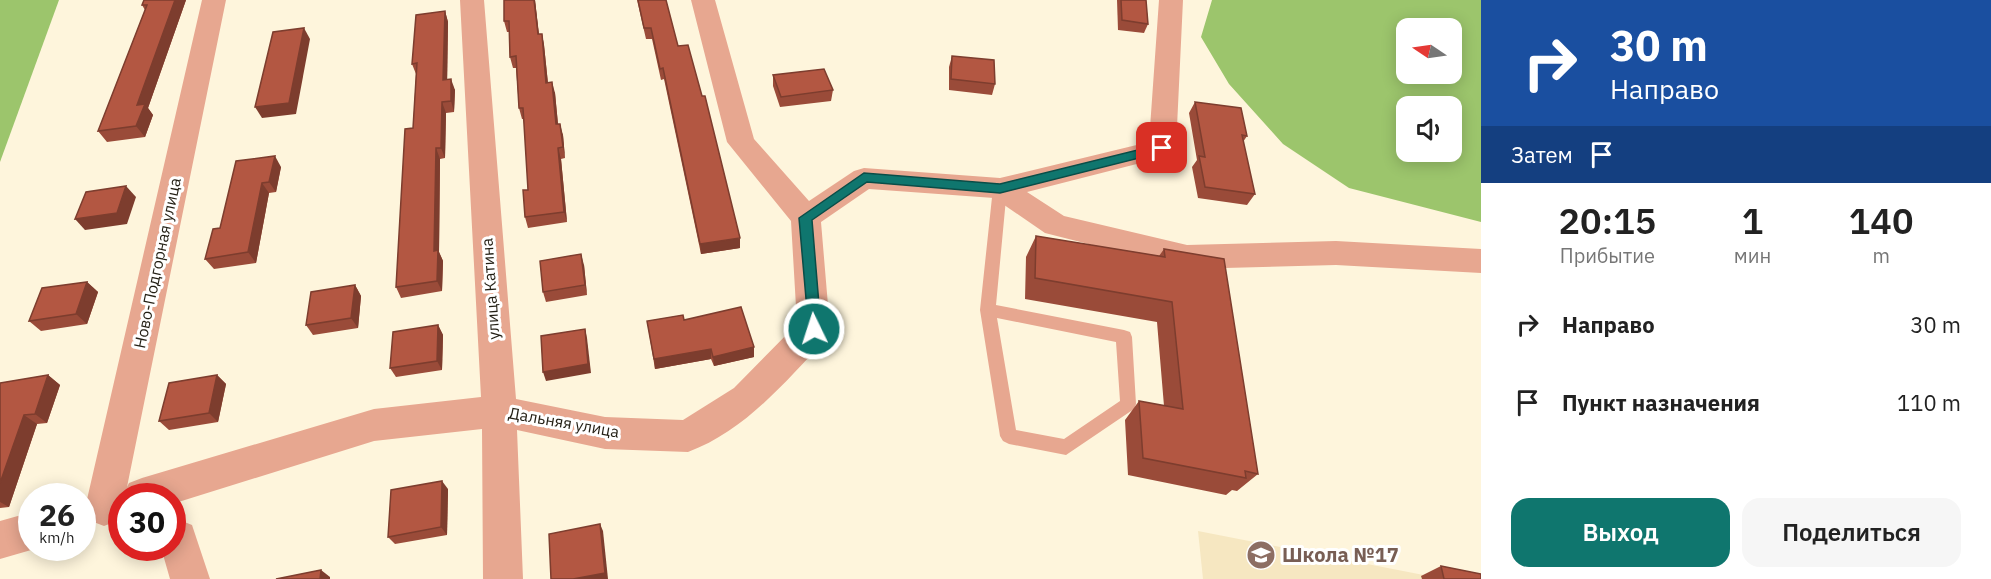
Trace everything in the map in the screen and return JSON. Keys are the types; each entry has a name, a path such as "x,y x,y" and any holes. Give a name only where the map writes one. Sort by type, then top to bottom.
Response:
{"street":[{"name":"Ново-Подгорная улица","path":"107,510 214,0"},
{"name":"улица Катина","path":"472,0 499,411 503,579"},
{"path":"703,0 741,142 806,218 864,178 1000,188 1162,148 1171,0"},
{"path":"1000,188 1054,225 1187,257 1336,253 1481,261"},
{"name":"Дальняя улица","path":"184,483 374,425 499,411 605,433 688,436 746,399 814,329 806,218"},
{"path":"0,540 18,535"},
{"path":"184,561 190,579"}],"lane":[{"path":"988,310 1124,337 1128,404 1066,447 1009,436 988,310 1000,188"}],"shaded area":[{"name":"Школа №17","path":"1198,531 1444,579 1203,579"}],"green space":[{"path":"0,0 59,0 0,162"},
{"path":"1212,0 1481,0 1481,222 1349,188 1283,144 1229,84 1201,37"}],"building":[{"path":"144,0 175,0 137,105 145,104 136,126 98,131 147,5 142,5"},
{"path":"504,0 534,0 538,34 542,34 546,83 552,82 556,124 560,124 563,147 558,148 564,212 525,217 523,190 528,190 523,108 519,108 516,56 510,57 509,21 504,21"},
{"path":"638,0 666,0 678,46 688,45 702,96 705,96 740,238 700,244 663,68 660,69 651,28 644,28"},
{"path":"1121,0 1146,0 1148,24 1122,20"},
{"path":"445,11 443,80 451,79 451,101 442,102 441,148 436,148 434,251 438,250 437,281 396,287 405,129 413,128 417,63 412,64 416,15"},
{"path":"304,28 289,103 255,107 273,32"},
{"path":"952,56 994,60 995,84 951,79"},
{"path":"824,69 833,90 781,97 773,75"},
{"path":"1195,102 1241,108 1247,136 1242,135 1255,194 1205,187 1199,156 1205,157"},
{"path":"275,156 269,182 262,183 248,252 205,259 213,229 220,228 236,161"},
{"path":"126,186 117,213 75,219 86,192"},
{"path":"1036,236 1165,257 1164,249 1224,259 1258,474 1245,471 1246,478 1143,458 1139,401 1183,409 1172,302 1035,278"},
{"path":"581,254 585,285 543,292 540,261"},
{"path":"87,282 76,314 29,321 42,288"},
{"path":"355,285 351,318 306,325 311,292"},
{"path":"741,307 754,347 713,357 711,349 654,359 647,321 683,315 684,320"},
{"path":"438,325 437,361 390,368 393,332"},
{"path":"585,329 588,364 543,372 541,336"},
{"path":"48,375 35,414 24,415 0,483 0,383"},
{"path":"217,375 209,413 159,421 169,383"},
{"path":"442,481 441,527 388,537 391,490"},
{"path":"600,524 605,573 573,579 551,579 549,534"},
{"path":"1441,566 1481,574 1481,579 1444,579"},
{"path":"321,570 320,579 276,579"}],"place":[{"name":"Школа №17","path":"1261,555"}],"route":[{"path":"814,329 806,218 864,178 1000,188 1162,148"}]}
